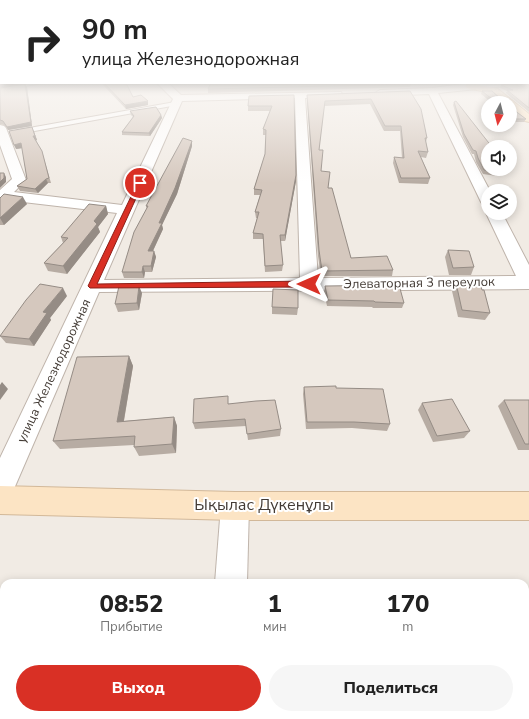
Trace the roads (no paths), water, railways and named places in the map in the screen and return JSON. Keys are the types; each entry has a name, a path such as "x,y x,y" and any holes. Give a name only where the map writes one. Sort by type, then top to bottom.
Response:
{"street":[{"name":"улица Железнодорожная","path":"0,488 128,210 163,116"},
{"path":"301,116 309,284"},
{"path":"444,116 481,188"},
{"path":"1,132 19,180 1,196"},
{"path":"1,196 128,210"},
{"path":"498,220 529,282"},
{"name":"Элеваторная 3 переулок","path":"92,286 529,282"},
{"name":"Ықылас Дүкенұлы","path":"0,500 235,506 529,506"},
{"path":"231,579 235,506"}],"lane":[{"path":"1,132 70,116"}]}
